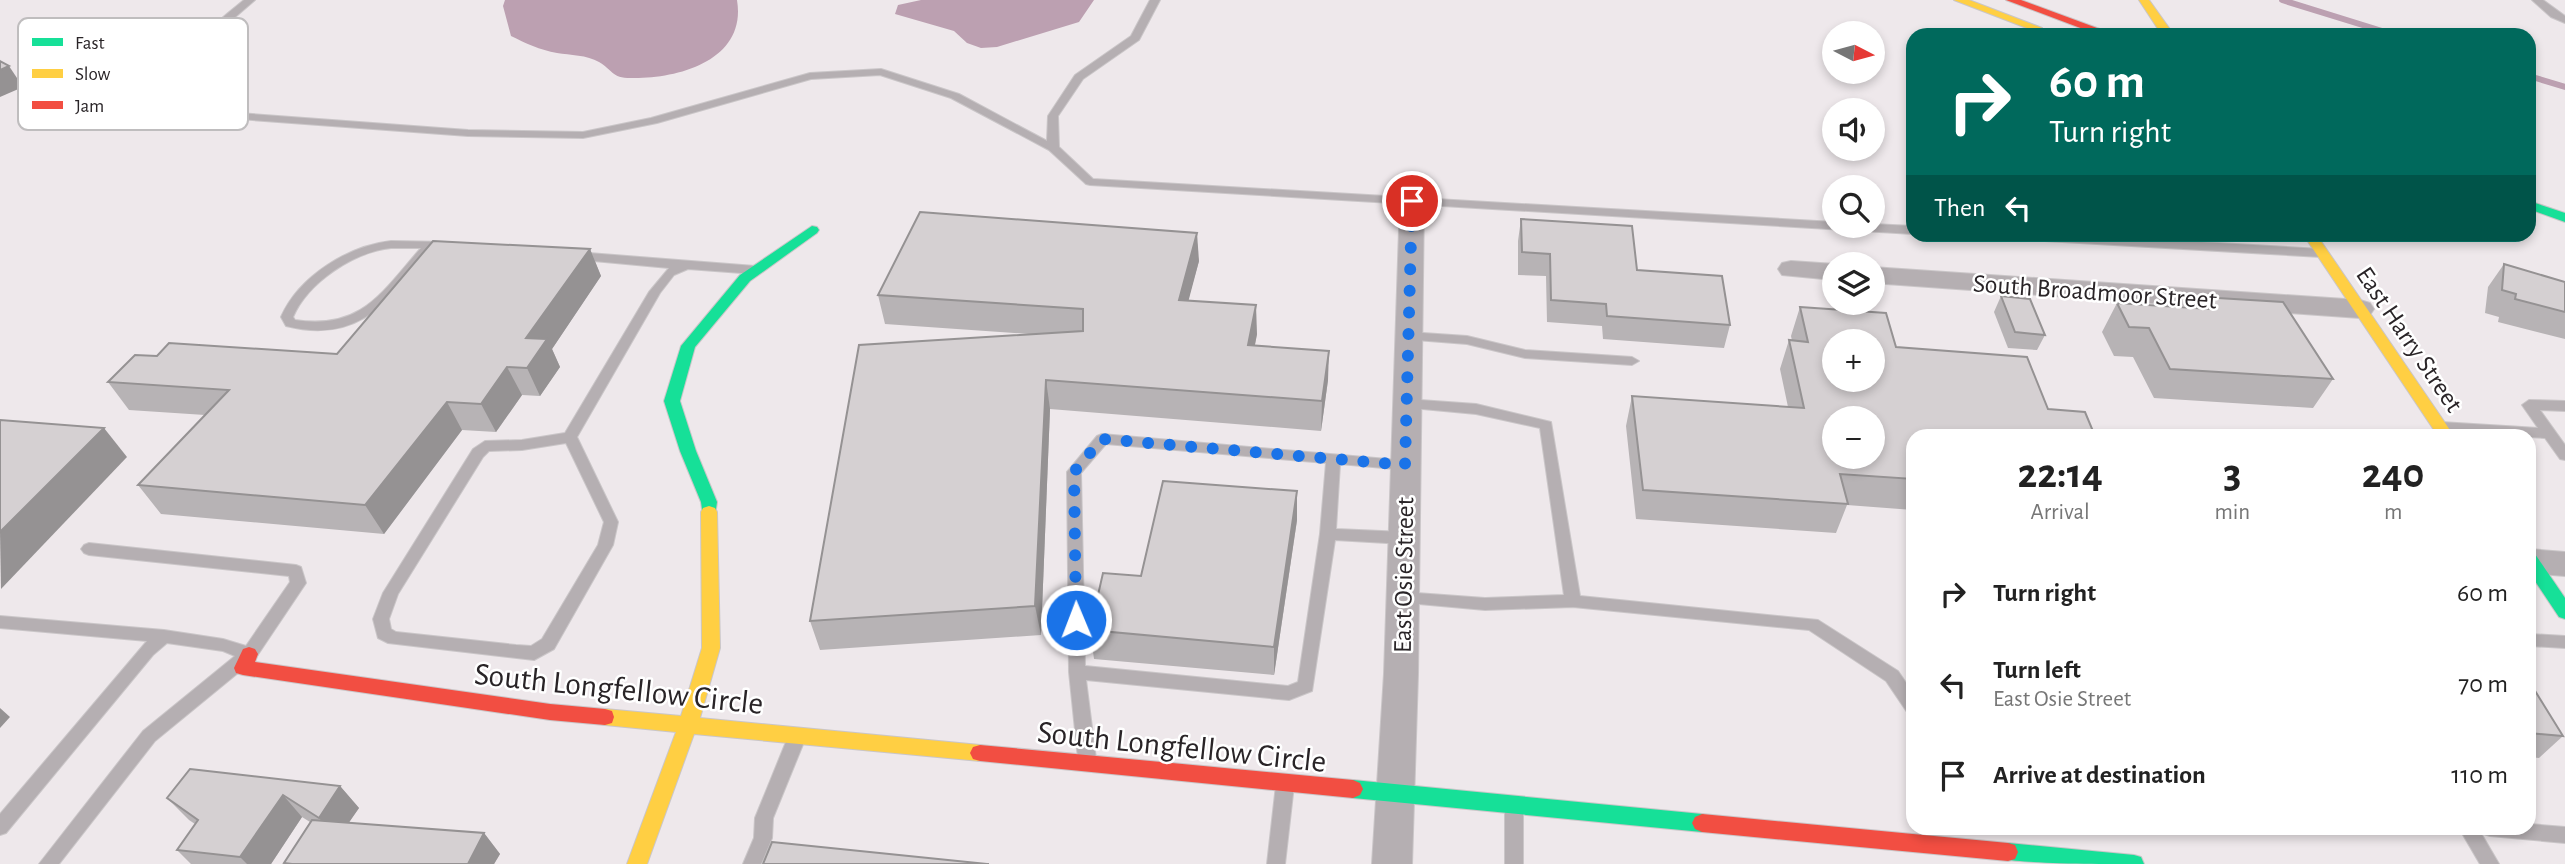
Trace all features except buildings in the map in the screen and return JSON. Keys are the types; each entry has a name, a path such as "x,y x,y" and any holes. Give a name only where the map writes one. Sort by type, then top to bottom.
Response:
{"main road":[{"path":"1959,0 2036,28"},
{"path":"2011,0 2091,28"},
{"path":"2144,0 2163,28"},
{"path":"2536,208 2565,218"},
{"path":"637,864 688,725 711,648 712,551 709,502 688,451 672,401 688,346 745,278 812,230"},
{"name":"East Harry Street","path":"2315,242 2442,429"},
{"path":"2536,568 2564,608"},
{"name":"South Longfellow Circle","path":"249,654 243,668 550,712 2134,864"}],"street":[{"name":"East Osie Street","path":"1392,864 1403,598 1412,201"},
{"path":"1791,269 1822,271"},
{"name":"South Broadmoor Street","path":"1885,276 2360,309"},
{"path":"2536,561 2565,564"}],"lane":[{"path":"226,18 250,0"},
{"path":"1053,148 1053,116 1079,77 1135,38 1155,0"},
{"path":"2537,0 2554,15 2565,20"},
{"path":"248,117 454,132 583,135 653,121 810,76 881,72 955,96 1053,148 1090,182 1822,225"},
{"path":"1885,229 1906,230"},
{"path":"2124,242 2323,254"},
{"path":"429,245 375,306 357,321 331,328 291,323 287,317 290,308 323,274 342,258 363,247 390,243 429,245 455,247"},
{"path":"563,255 757,270"},
{"path":"570,437 654,292 670,272 686,265"},
{"path":"1408,336 1467,340 1525,354 1632,362"},
{"path":"1406,404 1476,409 1546,425 1573,601"},
{"path":"2565,406 2529,405 2565,455"},
{"path":"2536,433 2549,433"},
{"path":"570,437 611,522 605,545 548,644 534,653 516,652 394,638 384,633 381,619 391,593 478,453 485,446 522,445 570,437"},
{"path":"1087,765 1077,672 1074,472 1102,439 1405,465"},
{"path":"1077,672 1289,693 1306,686 1328,534 1325,458"},
{"path":"1328,534 1404,538"},
{"path":"48,864 149,736 249,654 298,583 296,571 89,549"},
{"path":"1403,598 1485,604 1573,601 1812,624 1892,676 1906,697"},
{"path":"0,622 164,636 210,643 249,654"},
{"path":"0,827 147,650 164,636"},
{"path":"2536,640 2565,642"},
{"path":"752,864 763,838 764,818 798,736"},
{"path":"1276,864 1285,784"},
{"path":"1514,806 1514,864"},
{"path":"2536,832 2565,835"},
{"path":"1979,835 1984,850"},
{"path":"2472,835 2490,864"},
{"path":"1876,840 1881,864"}],"shaded area":[{"path":"505,0 737,0 737,21 731,38 721,51 706,62 669,75 624,78 594,60 545,50 511,36 503,6"},
{"path":"921,0 1094,0 1079,22 997,47 981,48 967,43 954,31 895,14 898,5"}],"waterway":[{"path":"2282,0 2372,28"},
{"path":"2536,78 2565,87"}],"traffic: fast":[{"path":"2536,208 2565,218"},
{"path":"709,512 709,502 688,451 672,401 688,346 745,278 812,230"},
{"path":"2536,569 2565,612"},
{"path":"1353,789 1702,823"},
{"path":"2008,852 2134,864"}],"traffic: slow":[{"path":"1959,0 2036,28"},
{"path":"2144,0 2163,28"},
{"path":"2314,242 2441,429"},
{"path":"637,864 688,725 711,648 709,512"},
{"path":"605,717 980,753"}],"traffic: jam":[{"path":"2011,0 2090,28"},
{"path":"249,654 243,668 550,712 605,717"},
{"path":"980,753 1353,789"},
{"path":"1702,823 2008,852"}],"route":[{"path":"1076,620 1074,472 1102,439 1405,465 1412,201"}]}
